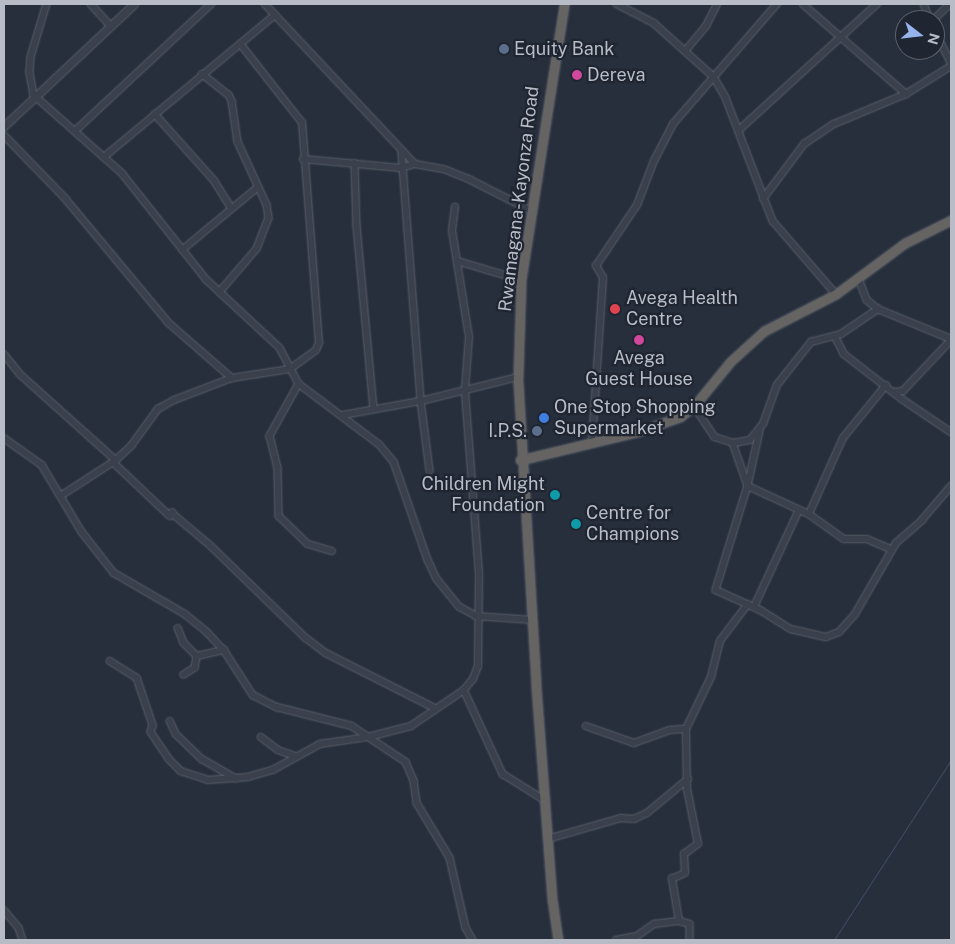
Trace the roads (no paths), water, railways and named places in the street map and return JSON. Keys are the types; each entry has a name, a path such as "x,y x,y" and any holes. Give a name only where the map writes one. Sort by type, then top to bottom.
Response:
{"highway":[{"name":"Rwamagana-Kayonza Road","path":"558,940 548,840 520,460 518,377 521,280 530,210 564,4"},
{"path":"520,460 671,422 694,406 749,343 764,331 836,294 859,279 905,243 951,220"}],"street":[{"path":"47,4 31,57 30,73 34,95 104,157 146,200 182,250 220,292 280,348 299,384 343,415 379,444 394,462 437,579 460,607 476,616 533,620"},
{"path":"91,4 110,25"},
{"path":"4,125 34,95 134,4"},
{"path":"75,131 211,4"},
{"path":"265,4 402,153 415,164"},
{"path":"616,4 627,6 654,23 714,77 738,130 763,199 782,234 836,294"},
{"path":"686,50 706,26 717,4"},
{"path":"592,443 603,278 596,266 637,205 654,161 673,124 777,4"},
{"path":"803,4 906,94"},
{"path":"738,130 877,4"},
{"path":"104,157 275,15"},
{"path":"62,495 116,460 131,446 158,409 232,378 290,369 311,355 319,343 299,116 240,44"},
{"path":"763,199 804,144 834,124 906,94 951,64 945,52"},
{"path":"202,74 229,95 232,101 238,142 257,188 267,205 266,233 257,250 220,292"},
{"path":"155,114 214,180 231,206"},
{"path":"4,135 66,200 169,323 232,378"},
{"path":"402,153 401,168 411,249 421,401 430,470"},
{"path":"303,159 401,168 415,164 444,169 469,179 530,210"},
{"path":"355,163 357,226 374,408"},
{"path":"182,250 231,206 257,188"},
{"path":"110,661 136,678 153,725 151,732 181,771 208,780 236,779 273,770 295,756 320,744 368,737 411,726 464,690 477,672 476,616 478,574 466,390 468,337 452,221 455,207"},
{"path":"457,261 521,280"},
{"path":"859,279 867,300 878,309 951,340 903,391 893,392"},
{"path":"878,309 857,326 835,336 818,339 802,352 777,385 760,428 748,486 716,588 791,630 826,637 832,636 855,614 881,572 891,549 951,486"},
{"path":"835,336 844,354 893,392 951,432"},
{"path":"4,354 20,374 116,460"},
{"path":"343,415 421,401 518,377"},
{"path":"299,384 270,436 278,468 280,516 308,544 332,551"},
{"path":"808,514 843,438 886,385"},
{"path":"694,406 715,437 733,443 750,440 760,428"},
{"path":"4,438 26,450 42,464 92,546 114,573 185,614 224,650 241,680 262,702 355,728 406,762 410,769 417,803 450,858 464,920 473,940"},
{"path":"733,443 748,486 808,514 844,539 867,539 891,549"},
{"path":"116,460 114,463 170,516 172,513 210,545 306,638 326,653 435,708"},
{"path":"679,921 672,879 685,873 684,854 698,844 687,789 686,729 711,676 720,641 751,606 799,510"},
{"path":"178,628 184,643 197,656"},
{"path":"197,656 224,650"},
{"path":"184,675 195,668 197,656"},
{"path":"464,690 502,774 546,802"},
{"path":"170,721 176,734 202,759 236,779"},
{"path":"586,726 634,743 670,730 686,729"},
{"path":"348,739 355,728"},
{"path":"261,737 278,750 295,756"},
{"path":"548,840 621,818 634,819 647,813 688,778"},
{"path":"4,910 19,928 23,940"},
{"path":"616,940 637,936 654,924 679,921 690,924 690,940"}],"waterway":[{"path":"834,940 951,760"}],"place":[{"name":"Equity Bank","path":"504,49"},
{"name":"Dereva","path":"577,75"},
{"name":"Avega Health Centre","path":"615,309"},
{"name":"Avega Guest House","path":"639,340"},
{"name":"One Stop Shopping Supermarket","path":"544,418"},
{"name":"I.P.S.","path":"537,431"},
{"name":"Children Might Foundation","path":"555,495"},
{"name":"Centre for Champions","path":"576,524"}]}
